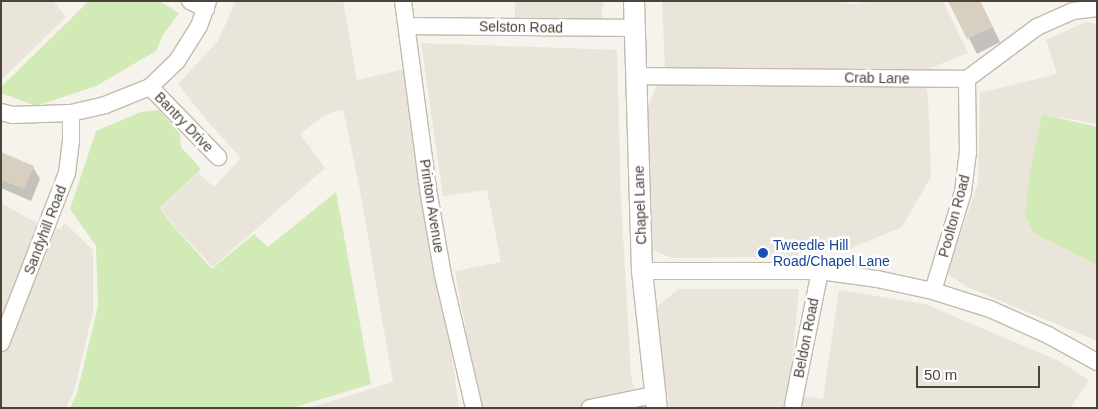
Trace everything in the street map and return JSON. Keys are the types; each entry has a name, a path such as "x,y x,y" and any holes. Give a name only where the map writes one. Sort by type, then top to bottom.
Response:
{"street":[{"path":"1,112 12,115 71,113 105,105 150,87 177,60 199,26 207,5 190,1"},
{"name":"Printon Avenue","path":"403,1 408,26 429,195 443,275 474,408"},
{"name":"Chapel Lane","path":"634,1 642,271 656,401"},
{"path":"968,79 1037,27 1074,11 1097,8"},
{"name":"Selston Road","path":"408,26 634,28"},
{"name":"Crab Lane","path":"636,76 968,79"},
{"name":"Poolton Road","path":"933,291 963,192 968,153 968,79"},
{"name":"Bantry Drive","path":"150,87 218,157"},
{"name":"Sandyhill Road","path":"1,343 67,173 71,139 71,113"},
{"path":"642,271 820,271 877,279 933,291 990,309 1048,335 1097,362"},
{"name":"Beldon Road","path":"793,405 820,271"},
{"path":"590,408 656,401"}],"shaded area":[{"path":"1,1 53,1 66,17 1,80"},
{"path":"236,1 343,1 357,80 405,69 439,263 459,408 308,408 393,382 359,185 343,109 324,115 300,134 325,168 213,267 174,226 161,208 198,173 214,187 241,158 208,122 178,84 218,41"},
{"path":"469,1 603,1 601,23 515,19 515,2"},
{"path":"662,1 833,1 856,4 872,1 943,1 968,53 923,71 928,96 931,177 902,227 847,250 801,241 798,257 672,258 653,250 648,105 665,69"},
{"path":"1085,22 1097,24 1097,124 1042,114 1030,170 1025,215 1033,233 1097,265 1097,341 967,287 947,273 978,183 980,93 1057,74 1046,40"},
{"path":"421,43 617,50 621,200 631,375 638,408 480,408 455,271 501,262 487,190 443,196"},
{"path":"1,203 33,221 61,230 64,222 93,250 93,312 74,391 66,408 1,408"},
{"path":"678,289 799,289 789,395 823,399 839,290 925,304 1057,360 1089,380 1070,408 670,408 663,376 658,306"}],"green space":[{"path":"89,1 159,1 179,13 163,35 156,51 96,86 36,106 1,93 1,87"},
{"path":"159,110 180,134 181,147 201,169 160,208 173,226 212,269 254,234 268,247 336,192 371,384 292,408 70,408 77,393 98,306 96,246 70,209 96,131 141,112"},
{"path":"1042,114 1097,127 1097,265 1033,233 1025,215 1030,170"}],"building":[{"path":"948,1 980,1 993,27 967,39"},
{"path":"1,152 34,166 24,189 1,180"}],"place":[{"name":"Tweedle Hill Road/Chapel Lane","path":"763,253"}]}
